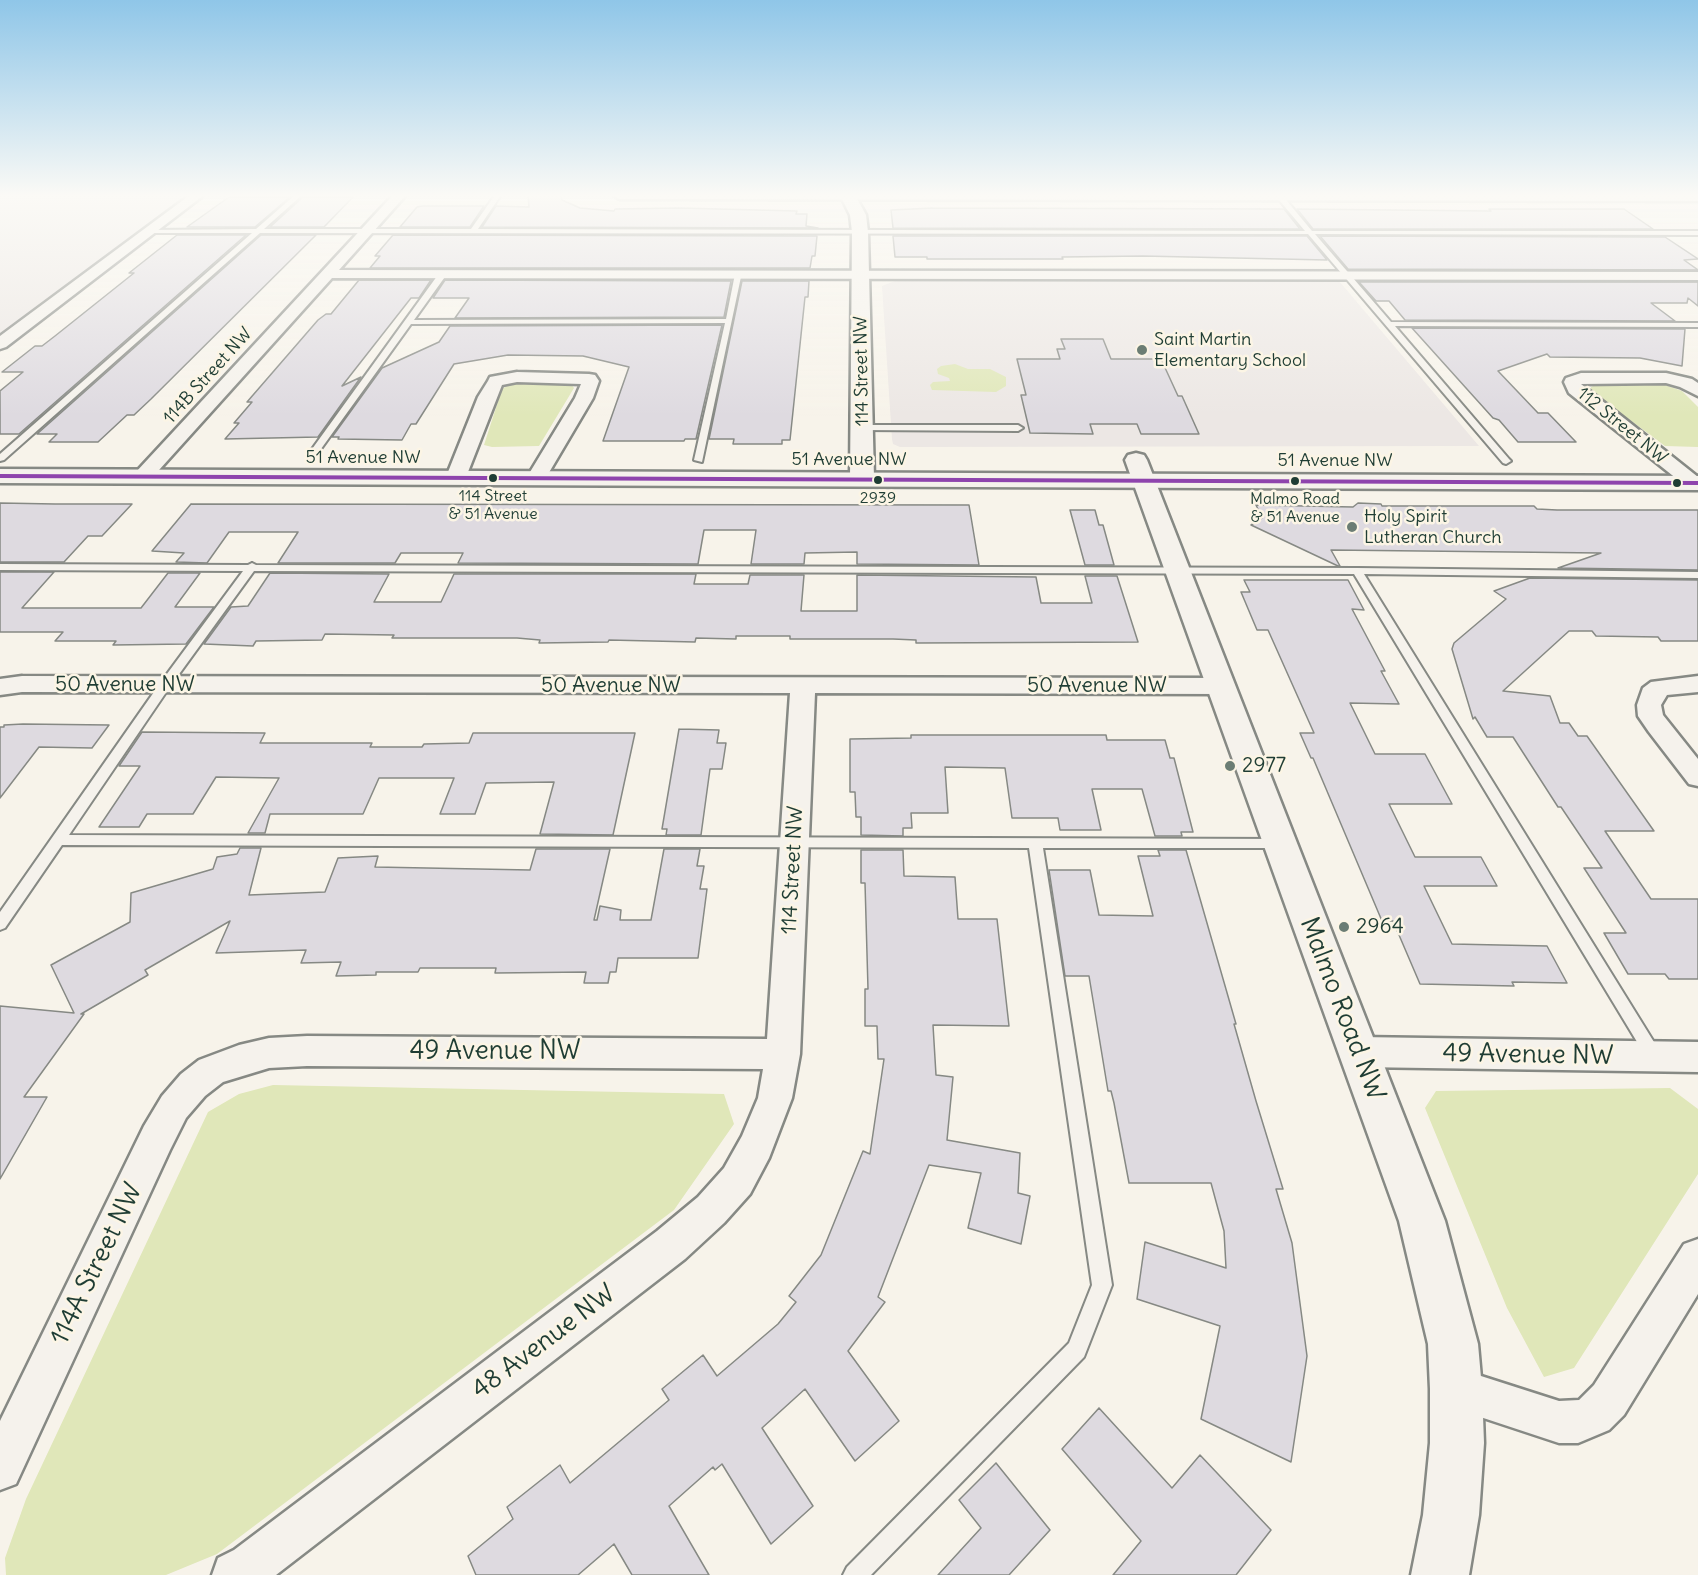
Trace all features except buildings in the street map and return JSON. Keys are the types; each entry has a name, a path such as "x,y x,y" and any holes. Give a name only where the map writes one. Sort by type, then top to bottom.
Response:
{"main road":[{"name":"114 Street NW","path":"860,268 863,469"},
{"name":"51 Avenue NW","path":"0,458 310,458 460,468"},
{"name":"51 Avenue NW","path":"543,468 699,460 863,469"},
{"name":"51 Avenue NW","path":"1140,470 1506,461 1667,462 1697,476"},
{"name":"51 Avenue NW","path":"0,476 143,476 543,468 1140,470 1697,476"},
{"name":"Malmo Road NW","path":"1140,470 1422,1221 1453,1344 1456,1389 1457,1443 1452,1505 1440,1575"}],"street":[{"path":"0,344 101,268"},
{"name":"114B Street NW","path":"143,476 332,268"},
{"path":"328,273 1698,276"},
{"path":"460,468 487,397 496,381 517,377 589,379 591,381 584,398 543,468"},
{"name":"112 Street NW","path":"1667,462 1575,389 1572,382 1581,378 1666,378 1686,383 1698,391"},
{"name":"50 Avenue NW","path":"0,687 22,684 1222,686"},
{"path":"1698,684 1660,688 1652,694 1649,705 1651,716 1698,777"},
{"name":"114 Street NW","path":"783,1054 804,686"},
{"name":"49 Avenue NW","path":"210,1071 239,1060 269,1053 307,1051 783,1054"},
{"name":"49 Avenue NW","path":"1359,1052 1698,1057"},
{"name":"48 Avenue NW","path":"235,1575 250,1566 653,1259 711,1210 737,1180 756,1146 775,1098 783,1054"},
{"name":"114A Street NW","path":"0,1468 157,1138 174,1107 193,1085 210,1071"},
{"path":"1456,1389 1558,1422 1578,1422 1594,1415 1609,1400 1698,1258"}],"lane":[{"path":"0,458 215,268"},
{"path":"1341,268 1506,461"},
{"path":"310,458 443,274"},
{"path":"699,460 739,274"},
{"path":"408,322 729,321"},
{"path":"1388,324 1698,325"},
{"path":"863,428 1018,428"},
{"path":"0,924 165,685 252,566"},
{"path":"0,567 1177,570 1698,575"},
{"path":"1357,571 1655,1056"},
{"path":"58,840 1280,843"},
{"path":"855,1575 1077,1350 1102,1285 1035,843"}],"shaded area":[{"path":"0,268 100,268 0,344"},
{"name":"Saint Martin Elementary School","path":"895,281 1339,281 1479,446 900,447 893,444 892,439 882,286"}],"green space":[{"path":"955,364 968,369 990,369 1006,377 1006,386 996,392 932,390 930,385 933,382 950,381 949,378 938,374 937,369 941,366"},
{"path":"564,383 571,384 574,388 539,446 492,447 484,445 502,389 510,384"},
{"path":"1598,384 1665,385 1682,391 1698,407 1698,447 1665,446 1591,391 1591,387"},
{"path":"273,1085 724,1094 734,1124 674,1210 217,1554 166,1575 6,1575 5,1558 26,1499 208,1112 239,1094"},
{"path":"1670,1088 1698,1109 1698,1174 1574,1368 1544,1377 1507,1308 1425,1108 1436,1091"}],"transit line":[{"path":"0,476 1698,483"}],"place":[{"name":"Saint Martin Elementary School","path":"1142,350"},
{"name":"114 Street & 51 Avenue","path":"493,478"},
{"name":"2939","path":"878,480"},
{"name":"Malmo Road & 51 Avenue","path":"1295,481"},
{"name":"Holy Spirit Lutheran Church","path":"1352,527"},
{"name":"2977","path":"1230,766"},
{"name":"2964","path":"1344,927"}]}
